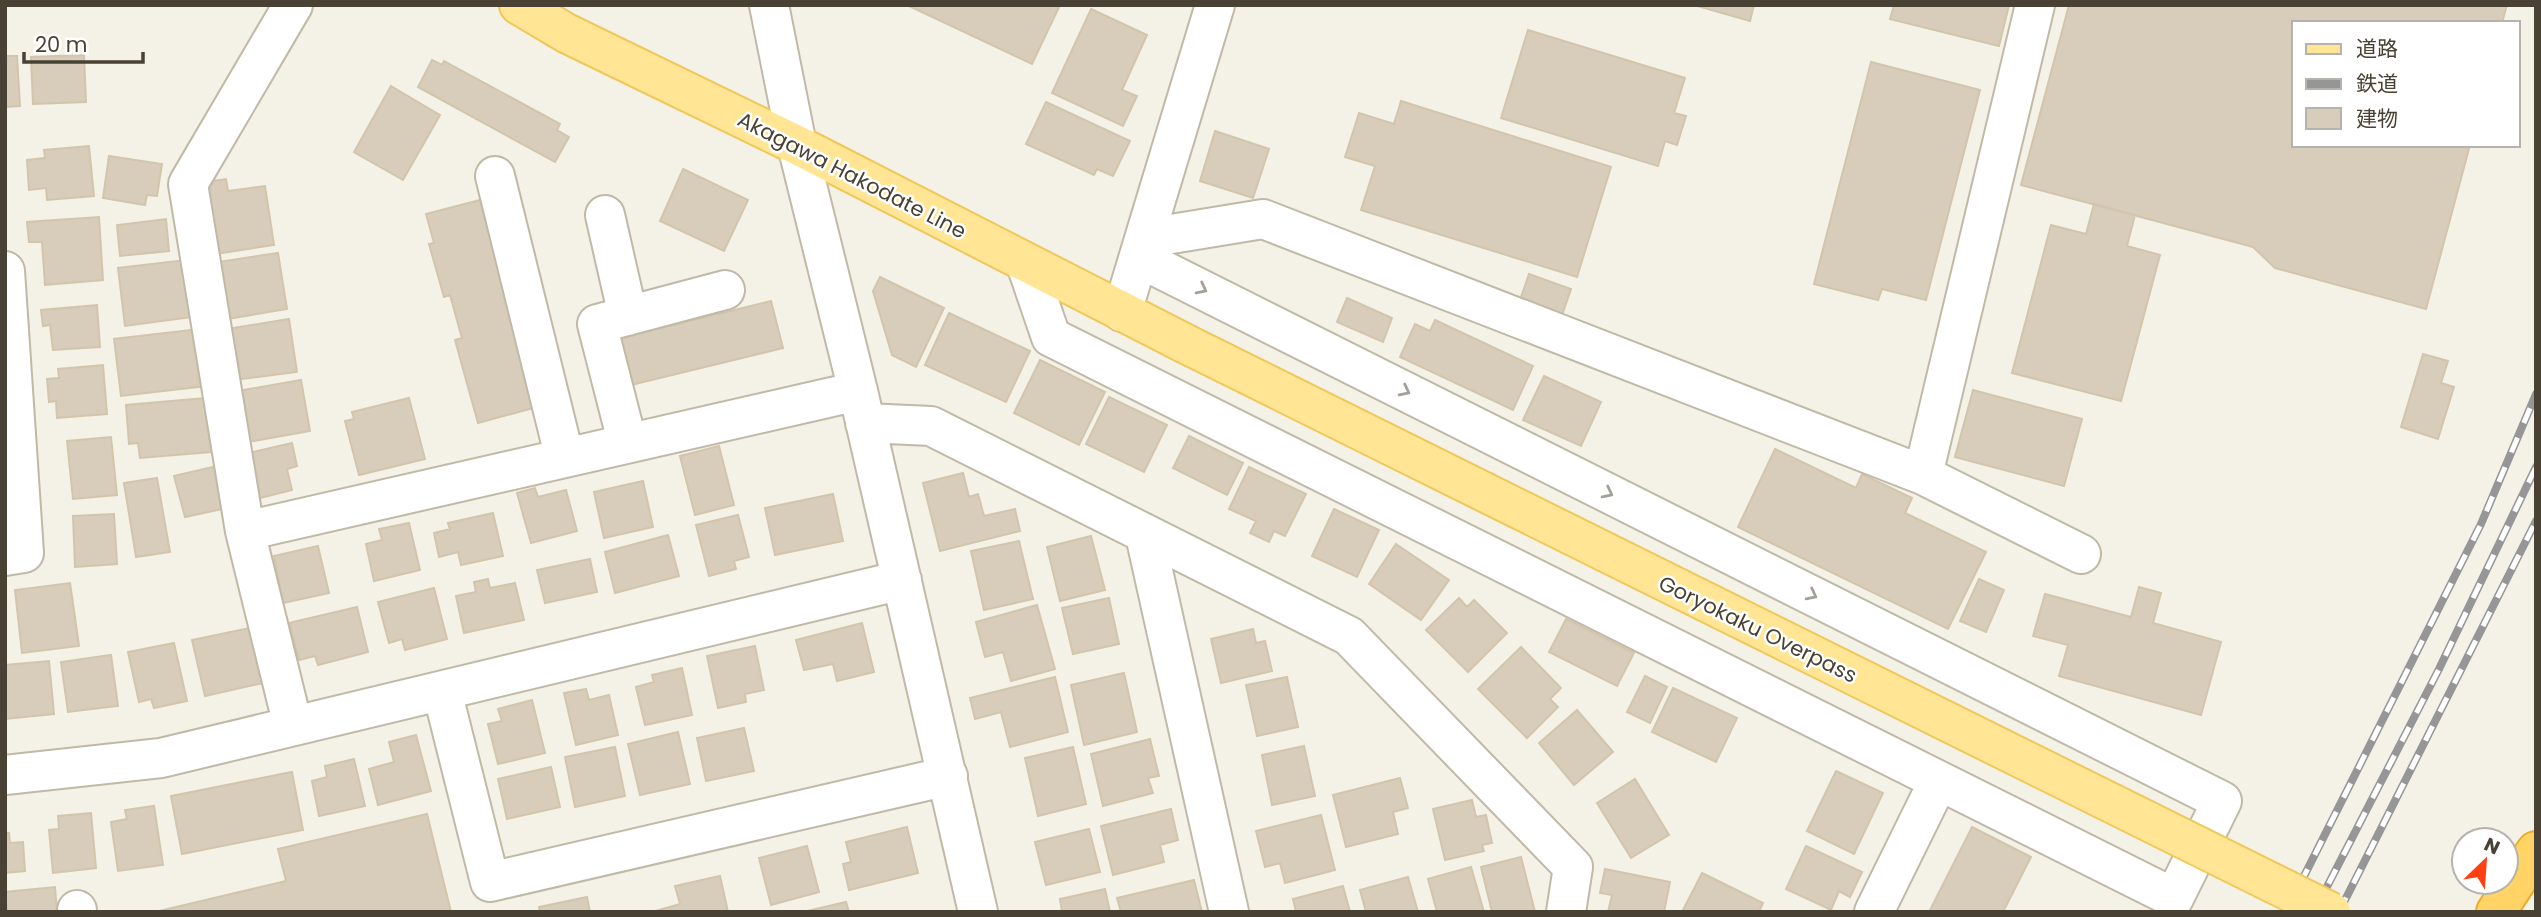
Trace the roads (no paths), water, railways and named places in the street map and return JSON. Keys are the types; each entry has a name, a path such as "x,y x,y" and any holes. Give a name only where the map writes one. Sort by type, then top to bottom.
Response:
{"highway":[{"path":"2496,912 2536,851"}],"main road":[{"name":"Akagawa Hakodate Line","path":"519,5 566,33 797,145 1186,344"},
{"name":"Goryokaku Overpass","path":"1186,344 2330,912"}],"street":[{"path":"293,5 188,184 245,531 293,726"},
{"path":"769,5 797,145 902,580 978,912"},
{"path":"1122,312 1144,248 1215,5"},
{"path":"1923,475 2035,5"},
{"path":"495,176 564,455"},
{"path":"605,215 628,316"},
{"path":"1144,248 1263,219 1923,475 2081,554"},
{"path":"1026,264 1051,337 2174,898 2222,801 1144,248"},
{"path":"5,271 24,553 5,556"},
{"path":"627,441 597,324 725,290"},
{"path":"245,531 627,441 861,407 931,426 1349,636 1573,867 1566,912"},
{"path":"1145,535 1228,912"},
{"path":"5,775 161,758 902,580"},
{"path":"442,691 490,882 948,776"},
{"path":"1874,912 1938,782"}],"railway":[{"path":"2286,912 2481,524 2536,394"},
{"path":"2314,912 2439,669 2536,467"},
{"path":"2339,912 2536,521"}]}
